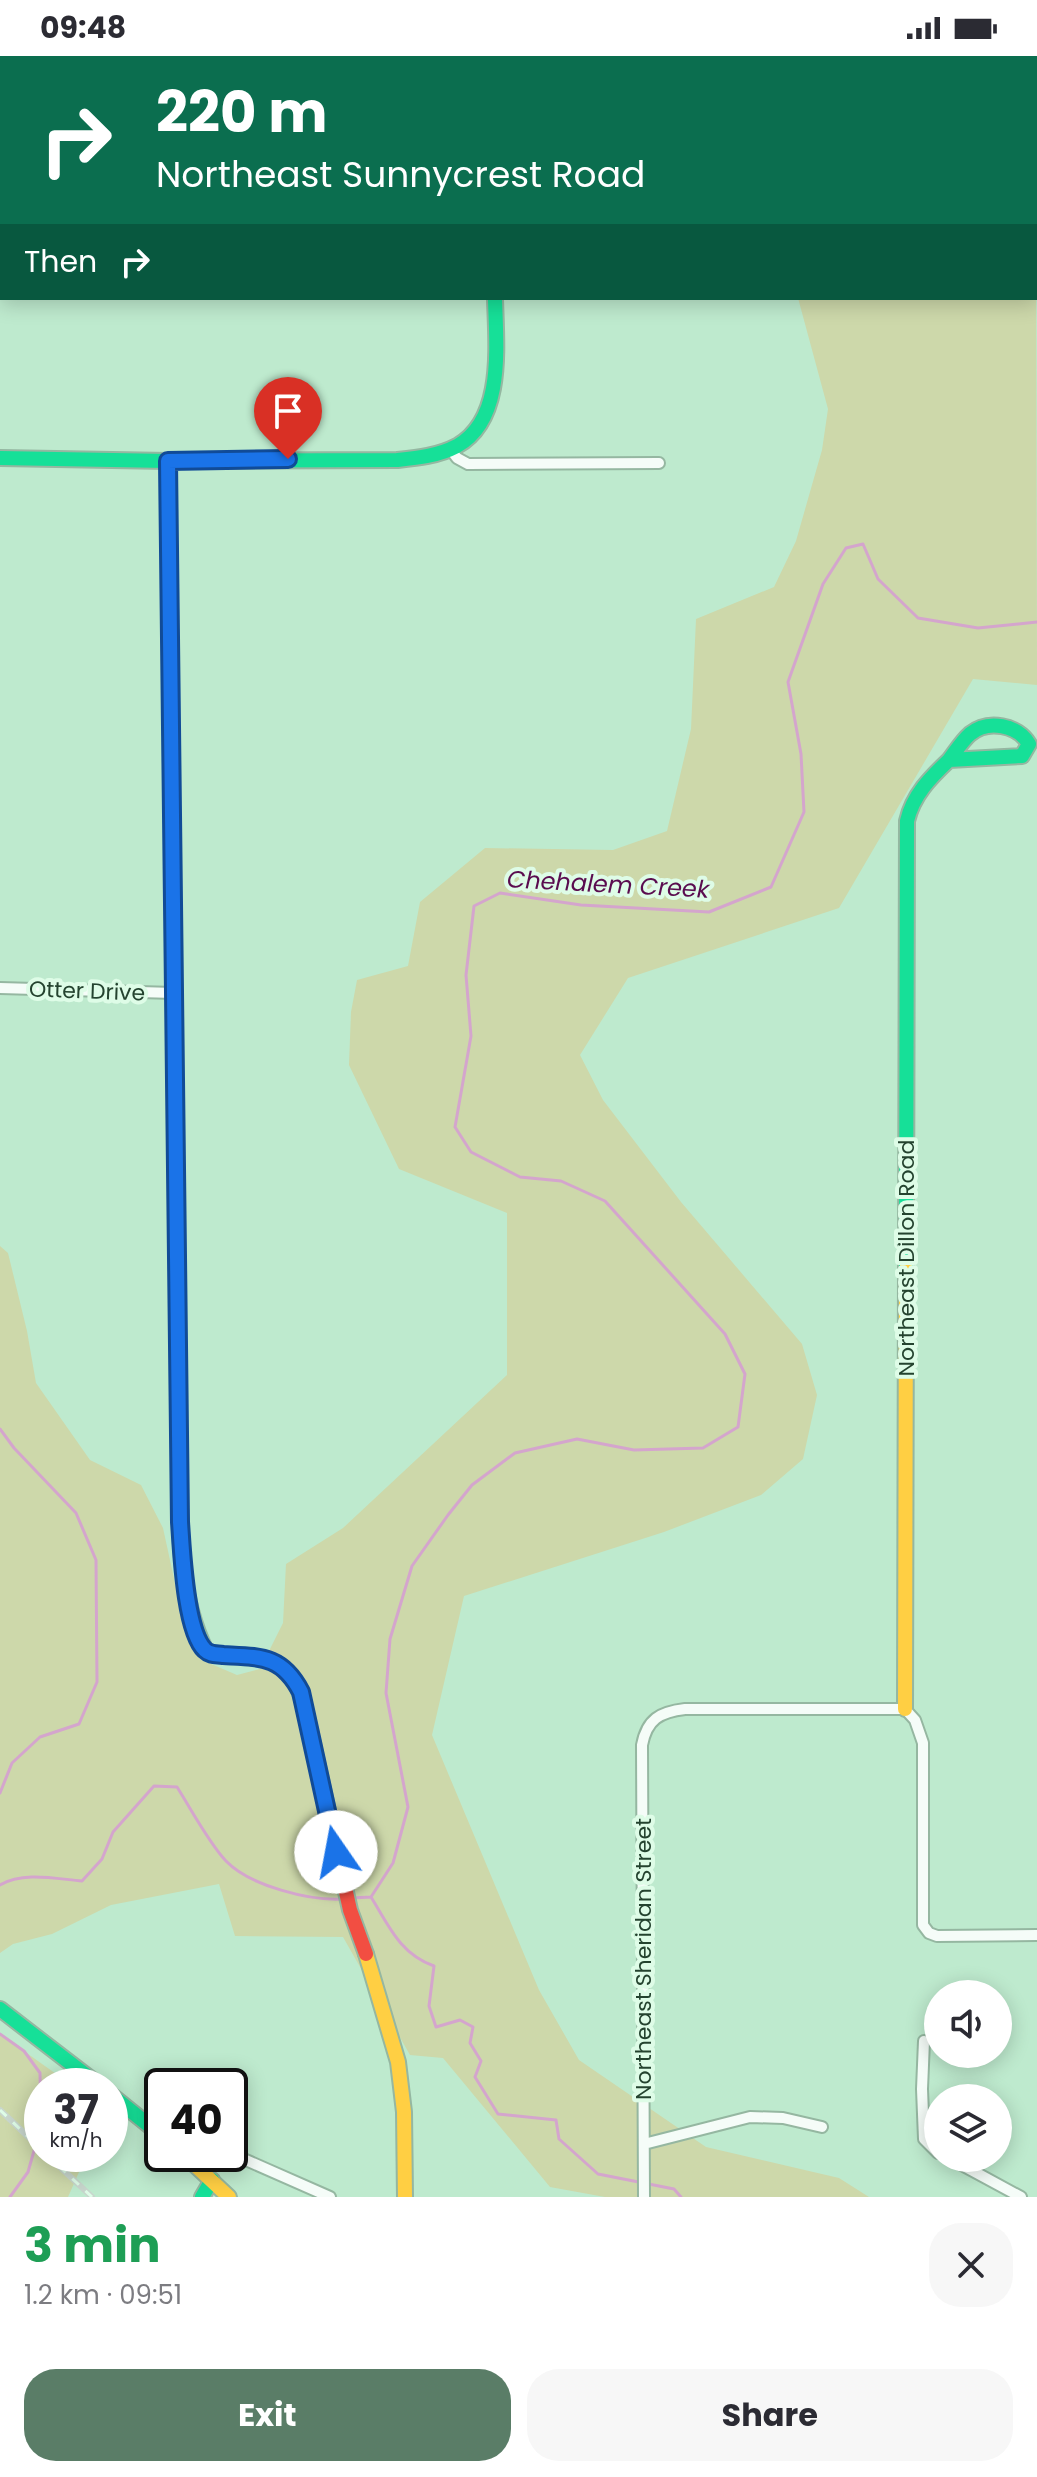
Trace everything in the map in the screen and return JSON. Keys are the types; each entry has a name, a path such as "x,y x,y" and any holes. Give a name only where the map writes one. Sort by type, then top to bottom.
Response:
{"street":[{"path":"0,458 417,460 451,450 475,430 490,405 495,371 495,300"},
{"path":"451,450 468,464 659,463"},
{"path":"168,461 180,1508 188,1603 206,1651 261,1657 282,1666 295,1680 305,1707 336,1852 399,2071 404,2112 405,2197"},
{"path":"988,726 1015,729 1026,736 1029,744 1022,756 949,760 972,732 988,726"},
{"name":"Northeast Dillon Road","path":"905,1709 906,845 909,806 925,782 949,760"},
{"name":"Otter Drive","path":"0,988 174,993"},
{"name":"Northeast Sheridan Street","path":"644,2197 642,1745 651,1722 664,1713 685,1709 905,1709"},
{"path":"905,1709 915,1720 923,1743 923,1925 929,1933 937,1936 1037,1935"},
{"path":"0,2009 77,2068"},
{"path":"924,2041 924,2139"},
{"path":"128,2109 144,2121"},
{"path":"644,2144 750,2117 783,2118 822,2127"},
{"path":"248,2161 330,2197"},
{"path":"203,2172 229,2197"},
{"path":"975,2172 1021,2197"},
{"path":"202,2197 212,2180"}],"green space":[{"path":"799,300 1036,300 1037,685 973,679 839,908 628,978 580,1055 603,1100 681,1202 802,1344 817,1395 803,1459 761,1495 664,1532 464,1596 432,1735 539,1990 579,2060 706,2147 839,2178 869,2197 605,2197 550,2187 443,2058 410,2055 343,1937 235,1936 219,1884 111,1905 52,1934 13,1944 0,1953 0,1246 8,1253 36,1383 90,1460 141,1485 163,1528 183,1620 202,1660 237,1675 260,1669 283,1623 286,1564 343,1528 507,1375 507,1213 399,1169 349,1065 351,1012 357,980 408,966 420,902 485,848 613,850 667,831 691,729 696,619 774,587 796,541 822,450 828,409"},
{"path":"0,2034 48,2068 24,2068 24,2172 79,2172 68,2197 0,2197"}],"waterway":[{"name":"Chehalem Creek","path":"371,1897 393,1863 408,1807 386,1693 390,1639 412,1566 448,1515 472,1485 515,1453 577,1439 634,1450 703,1448 738,1427 745,1374 725,1334 605,1201 561,1181 520,1177 471,1152 455,1127 471,1036 466,975 474,906 500,893 581,905 709,912 771,887 804,812 801,754 788,682 823,584 846,548 863,544 878,579 918,618 978,628 1037,622"},
{"path":"0,1429 76,1513 96,1560 97,1682 79,1724 40,1737 12,1763 0,1793"},
{"name":"Chehalem Creek","path":"0,1885 29,1877 82,1881 102,1859 113,1832 154,1786 177,1787 213,1845 226,1861 250,1878 298,1894 343,1899"},
{"path":"371,1897 404,1947 434,1966 429,2006 436,2027 460,2020 473,2027 470,2043 481,2061 475,2077 498,2114 556,2120 559,2139 598,2174 674,2189 681,2197"},
{"name":"Chehalem Creek","path":"351,1898 371,1897"},
{"name":"Chehalem Creek","path":"0,2034 24,2051 40,2073 41,2126 28,2172 10,2197"}],"railway":[{"path":"0,2110 24,2133"},
{"path":"65,2172 92,2197"}],"traffic: fast":[{"path":"0,458 397,460 442,452 457,446 472,434 490,400 496,358 495,300"},
{"path":"168,461 174,1015"},
{"path":"906,1269 907,821 918,795 949,760 1022,756 1029,744 1018,732 1002,726 985,727 970,734 949,760"},
{"path":"177,1278 181,1550 196,1627 206,1651 262,1659 286,1670 300,1692 313,1744"},
{"path":"0,2009 77,2068"},
{"path":"128,2109 144,2121"},
{"path":"202,2197 212,2180"}],"traffic: slow":[{"path":"174,1015 177,1278"},
{"path":"905,1709 906,1269"},
{"path":"366,1954 398,2062 404,2112 405,2197"},
{"path":"202,2172 229,2197"}],"traffic: jam":[{"path":"313,1744 350,1910 366,1954"}],"route":[{"path":"288,459 168,461 180,1522 188,1603 202,1646 210,1653 261,1657 273,1661 288,1671 301,1692 336,1852"}]}
